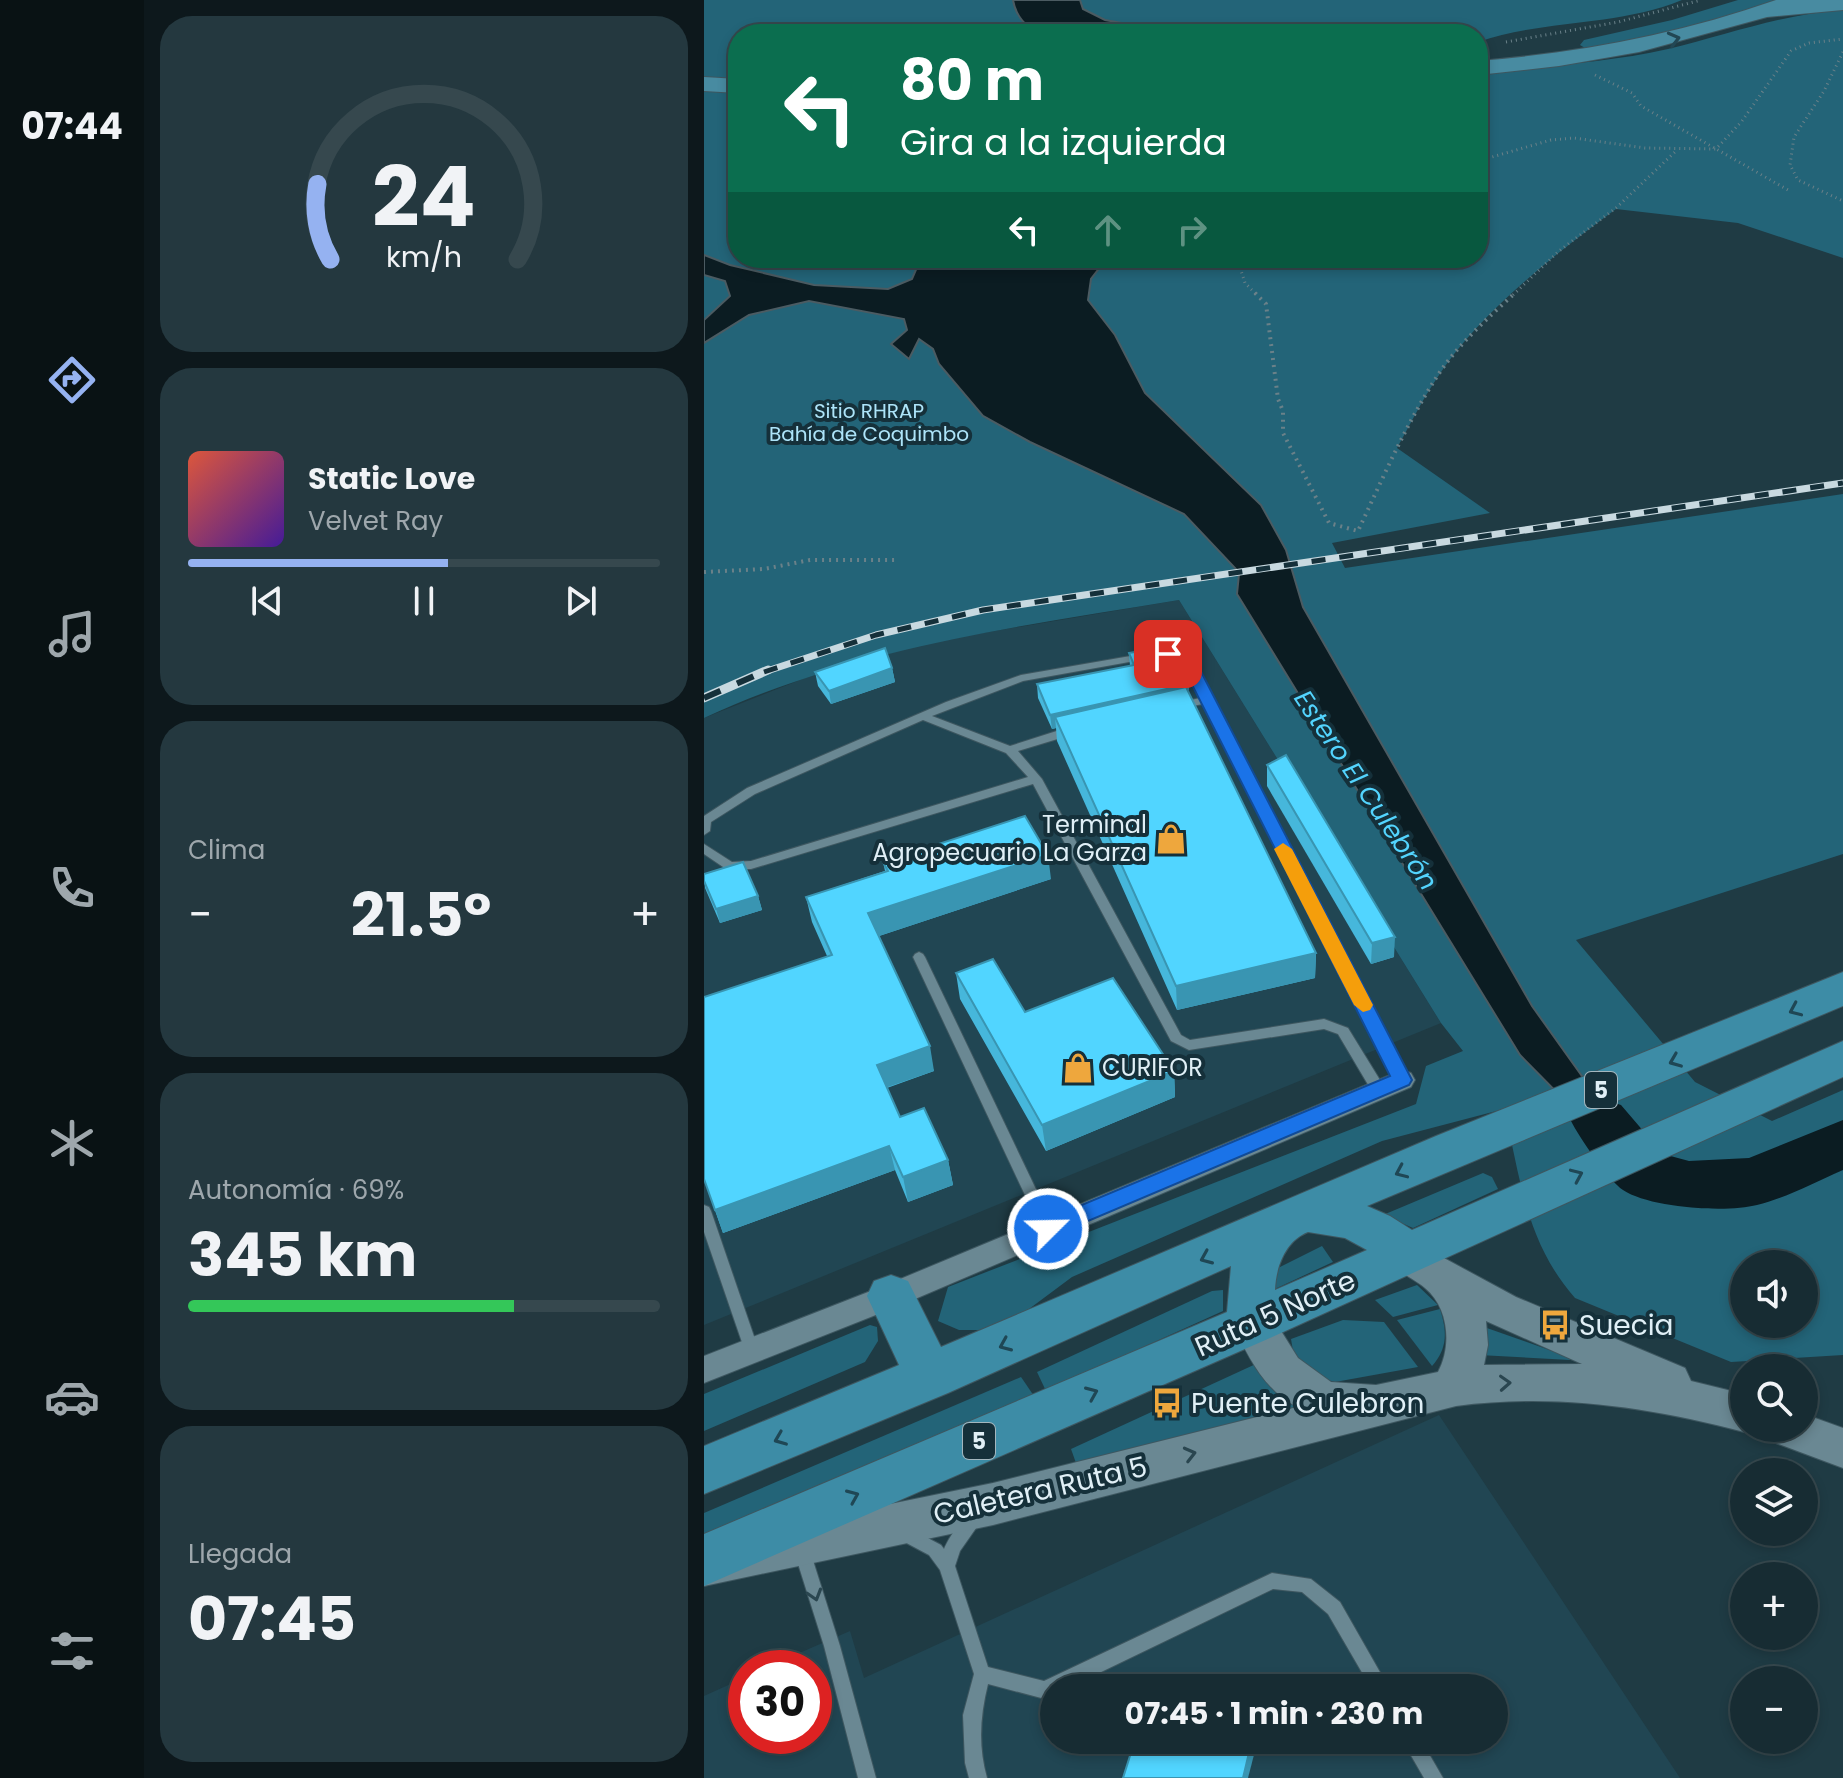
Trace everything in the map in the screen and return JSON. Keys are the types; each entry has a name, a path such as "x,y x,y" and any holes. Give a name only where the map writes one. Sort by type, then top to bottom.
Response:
{"highway":[{"name":"5","path":"704,1470 930,1377 1454,1148 1747,1031 1843,988"},
{"name":"Ruta 5 Norte","path":"704,1562 1253,1323 1425,1267 1506,1207 1843,1058"},
{"path":"1253,1323 1249,1297 1251,1275 1265,1241 1293,1220 1326,1214 1361,1223 1393,1241 1425,1267"},
{"path":"891,1296 930,1377"}],"main road":[{"path":"1488,67 1598,56 1706,31 1795,0"},
{"path":"1766,11 1843,4"},
{"path":"1488,54 1606,31"},
{"path":"1581,36 1570,41 1570,47 1578,53 1598,56"},
{"path":"704,84 728,85"},
{"path":"1425,1267 1464,1312 1469,1336 1462,1371 1452,1387"},
{"path":"1425,1267 1530,1325 1730,1406"},
{"path":"1253,1323 1276,1366 1292,1381 1330,1401 1373,1407"},
{"name":"Caletera Ruta 5","path":"704,1562 993,1504 1452,1387 1538,1382 1600,1385 1730,1408"},
{"path":"1818,1439 1843,1448"}],"street":[{"path":"704,1370 891,1296 1390,1084"}],"lane":[{"path":"704,831 706,820 751,791 922,716 1021,678 1168,654 1186,658 1390,1084"},
{"path":"1160,710 1206,700"},
{"path":"922,716 1010,750 1036,779 1176,1038 1189,1045 1324,1024 1343,1031 1390,1084"},
{"path":"1010,750 1084,728"},
{"path":"704,848 730,866 751,865 1036,779"},
{"path":"919,957 1048,1229"},
{"path":"704,1211 752,1351"},
{"path":"947,1566 953,1547 965,1529 993,1504"},
{"path":"887,1526 935,1550 947,1566 982,1674 972,1715 974,1763 978,1778"},
{"path":"800,1544 832,1646 867,1778"},
{"path":"1078,1674 1272,1581 1305,1585 1334,1608 1373,1674"},
{"path":"982,1674 1040,1689"},
{"path":"1419,1754 1434,1778"}],"path":[{"path":"1503,43 1618,22 1701,0"},
{"path":"1488,158 1551,140 1574,138 1677,150 1716,149 1742,121 1791,51 1809,43 1843,39"},
{"path":"1843,52 1824,91 1794,137 1790,165 1798,180 1843,201"},
{"path":"1558,61 1573,71 1605,77 1632,93 1641,106 1788,190"},
{"path":"1240,268 1245,283 1266,304 1278,399 1283,411 1283,433 1329,523 1358,531 1397,448 1437,376 1485,321 1559,251 1616,208 1677,150"},
{"path":"704,572 764,569 810,560 896,560"}],"shaded area":[{"path":"1179,600 1441,1023 704,1325 704,718 805,678 929,642"},
{"path":"1439,1415 1680,1778 704,1778 704,1696 728,1685 728,1754 832,1754 832,1650 806,1650 850,1631 864,1678"}],"green space":[{"name":"Sitio RHRAP Bahía de Coquimbo","path":"704,0 1682,0 1632,15 1528,30 1488,39 1488,24 728,24 728,268 1488,268 1488,70 1645,54 1776,20 1843,10 1843,258 1738,223 1616,209 1543,265 1474,331 1432,386 1397,448 1490,513 1332,543 1345,568 1843,494 1843,854 1576,940 1695,1082 1772,1121 1843,1090 1843,1355 1730,1354 1730,1362 1575,1298 1558,1276 1535,1232 1504,1109 1382,1141 1072,1277 1025,1312 984,1330 959,1330 938,1321 948,1287 1416,1104 1426,1066 1463,1051 1441,1023 1179,600 937,642 820,673 704,718"},
{"path":"1738,0 1780,0 1695,29 1585,48 1580,45 1584,40 1672,20"},
{"path":"1483,1173 1492,1177 1498,1189 1413,1228 1383,1215"},
{"path":"1322,1246 1333,1262 1266,1293 1270,1272"},
{"path":"1417,1285 1438,1305 1393,1317 1375,1300"},
{"path":"1223,1290 1223,1311 1046,1391 1037,1372 1212,1291"},
{"path":"1440,1309 1445,1339 1441,1353 1432,1366 1397,1320"},
{"path":"1343,1320 1384,1322 1418,1367 1335,1382 1324,1379 1294,1357 1291,1339"},
{"path":"870,1325 877,1327 878,1341 865,1362 704,1431 704,1394"},
{"path":"1484,1327 1569,1357 1570,1360 1479,1355"},
{"path":"1258,1363 1317,1404 1076,1463 1071,1449"},
{"path":"1021,1377 1034,1396 704,1536 704,1513"}],"water":[{"path":"1013,0 1080,0 1083,9 1105,20 1127,24 1026,24"},
{"path":"704,255 728,264 728,268 743,268 814,285 888,289 912,279 917,268 1099,268 1091,279 1088,300 1115,335 1145,393 1261,505 1286,550 1303,607 1532,1006 1609,1114 1644,1173 1587,1123 1520,1055 1237,594 1239,574 1236,569 1184,514 1030,442 983,416 939,364 933,349 919,339 909,359 891,344 907,330 904,319 809,301 749,315 704,343 704,320 730,296 725,281 704,275"}],"building":[{"path":"1167,646 1176,648 1188,676 1177,678 1180,686 1050,715 1037,684 1134,665 1129,653"},
{"path":"885,648 892,668 829,691 815,672"},
{"path":"1186,687 1316,953 1176,986 1055,717"},
{"path":"1286,755 1395,937 1372,943 1267,765"},
{"path":"1025,816 1048,855 868,913 930,1046 877,1065 900,1117 924,1108 948,1160 903,1177 889,1146 715,1210 704,1179 704,997 832,955 806,897 888,871 883,862"},
{"path":"743,862 758,896 716,909 704,874"},
{"name":"CURIFOR","path":"993,959 1025,1012 1113,978 1174,1071 1042,1125 956,973"},
{"path":"1131,1754 1249,1754 1243,1778 1123,1778"}],"waterway":[{"name":"Estero El Culebrón","path":"1600,1121 1644,1173 1689,1185 1754,1182 1843,1144"}],"railway":[{"path":"764,672 876,635 983,610 1843,483"},
{"path":"704,698 768,670"}],"slow traffic":[{"path":"1283,849 1363,1005"}],"place":[{"name":"Terminal Agropecuario La Garza","path":"1171,839"},
{"name":"CURIFOR","path":"1078,1068"},
{"name":"Suecia","path":"1555,1325"},
{"name":"Puente Culebron","path":"1167,1403"}],"route":[{"path":"1048,1229 1402,1080 1186,658 1168,654"}]}
